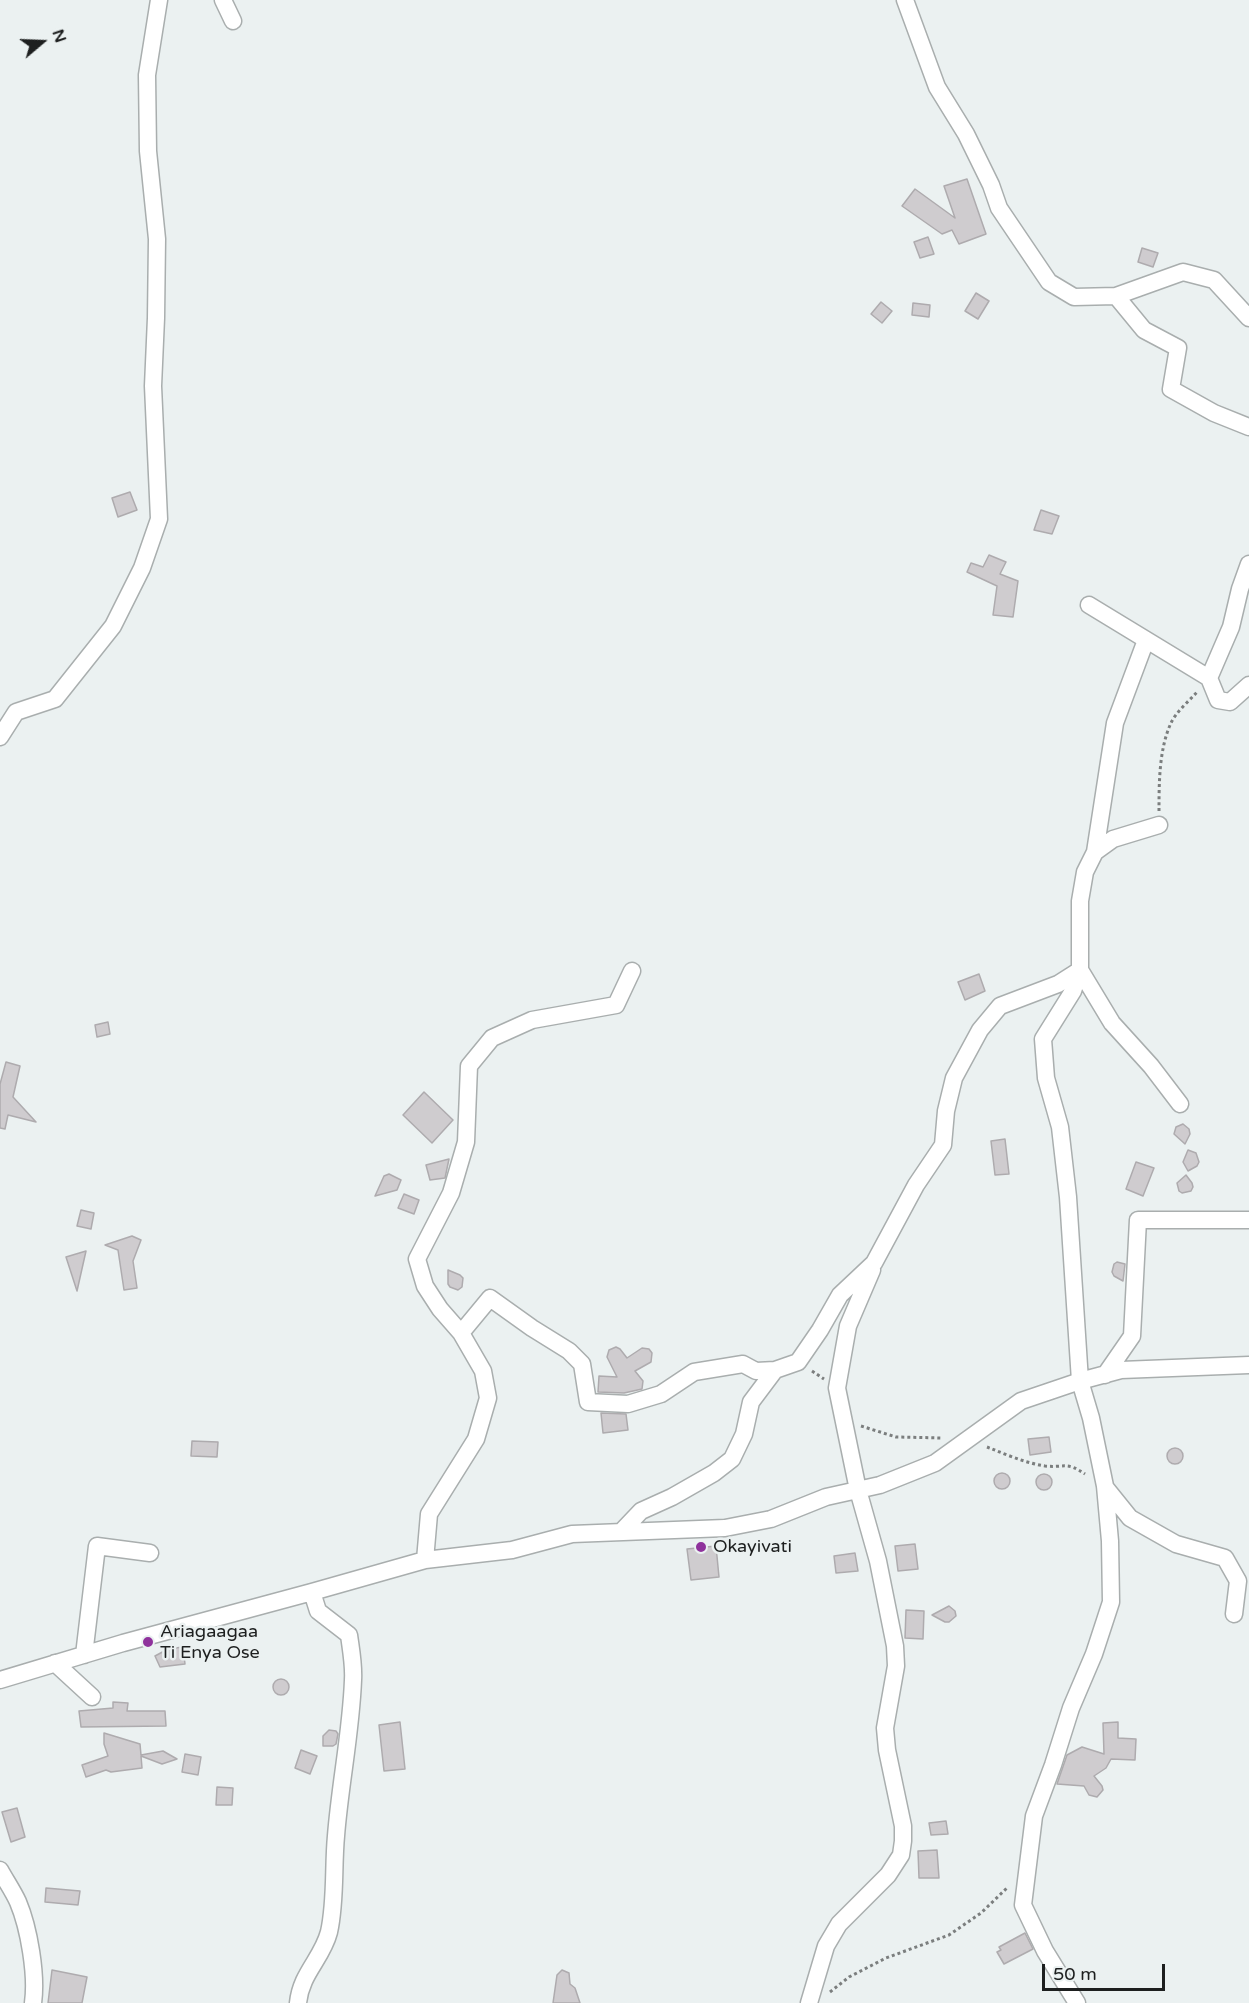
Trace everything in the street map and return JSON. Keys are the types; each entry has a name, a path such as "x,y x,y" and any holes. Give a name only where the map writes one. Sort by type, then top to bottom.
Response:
{"street":[{"path":"0,737 16,712 55,699 113,626 142,568 159,519 153,386 157,239 148,151 147,75 159,0"},
{"path":"223,0 232,21"},
{"path":"905,0 937,87 966,134 991,184 999,208 1049,282 1074,297 1116,297 1183,272 1215,279 1249,318"},
{"path":"1116,297 1144,330 1178,348 1171,389 1214,413 1249,427"},
{"path":"1209,678 1231,627 1249,564"},
{"path":"1089,605 1209,678 1218,700 1230,702 1249,686"},
{"path":"1077,2003 1045,1951 1023,1905 1034,1816 1111,1602 1110,1541 1105,1486 1091,1418 1080,1380 1068,1197 1059,1126 1046,1078 1043,1039 1073,991 1080,970 1080,901 1085,872 1095,852 1115,723 1146,640"},
{"path":"1095,852 1113,839 1159,825"},
{"path":"1080,970 1112,1023 1151,1066 1180,1104"},
{"path":"808,2003 826,1946 839,1924 888,1875 901,1855 903,1841 903,1826 887,1750 885,1728 896,1666 895,1646 878,1561 858,1490 837,1388 848,1326 874,1263 916,1185 943,1145 946,1111 954,1078 980,1030 1000,1006 1058,984 1080,970"},
{"path":"425,1560 429,1514 476,1439 488,1398 483,1371 461,1333 425,1286 417,1259 451,1193 466,1142 469,1066 492,1038 532,1020 616,1005 632,971"},
{"path":"1105,1374 1132,1336 1138,1220 1249,1220"},
{"path":"461,1333 490,1298 569,1351 582,1364 588,1402 628,1404 661,1394 694,1372 743,1364 756,1371 776,1370 798,1362 840,1295 874,1263"},
{"path":"0,1680 425,1560 512,1550 572,1534 725,1528 771,1519 826,1497 880,1485 935,1463 1021,1401 1080,1380 1120,1371 1249,1365"},
{"path":"621,1532 641,1511 672,1497 714,1473 732,1459 744,1434 751,1402 776,1370"},
{"path":"1105,1486 1130,1518 1176,1544 1225,1558 1238,1581 1234,1614"},
{"path":"84,1655 97,1546 150,1553"},
{"path":"298,2003 306,1973 322,1950 329,1932 336,1836 354,1678 349,1635 318,1611 312,1592"},
{"path":"55,1663 92,1697"},
{"path":"0,1870 18,1903 31,1953 33,2003"}],"path":[{"path":"1159,825 1159,785 1165,740 1172,721 1209,678"},
{"path":"798,1362 837,1388"},
{"path":"825,1996 849,1977 886,1958 949,1935 981,1913 1028,1869"}],"building":[{"path":"967,179 986,234 959,244 952,230 942,234 902,206 915,189 955,218 944,186"},
{"path":"928,237 934,254 920,258 914,242"},
{"path":"1142,248 1158,253 1153,267 1138,262"},
{"path":"976,293 989,301 978,319 965,311"},
{"path":"881,302 892,311 882,323 871,314"},
{"path":"913,303 930,305 929,317 912,315"},
{"path":"130,492 137,510 118,517 112,498"},
{"path":"1041,510 1059,516 1052,534 1034,530"},
{"path":"989,555 1006,562 1000,574 1018,581 1013,617 993,615 997,586 967,572 971,563 983,567"},
{"path":"979,974 985,991 965,1000 958,982"},
{"path":"108,1022 110,1034 97,1037 95,1025"},
{"path":"6,1062 20,1066 13,1097 36,1122 8,1115 5,1129 0,1128 0,1084"},
{"path":"424,1092 453,1120 432,1143 403,1115"},
{"path":"1183,1124 1189,1129 1190,1134 1185,1144 1174,1134 1176,1127"},
{"path":"1005,1139 1009,1174 995,1175 991,1141"},
{"path":"1188,1150 1196,1153 1199,1162 1197,1166 1188,1171 1183,1162"},
{"path":"449,1159 445,1178 430,1180 426,1165"},
{"path":"1136,1162 1154,1168 1143,1196 1126,1189"},
{"path":"389,1174 401,1180 397,1190 375,1196 384,1176"},
{"path":"1186,1175 1193,1187 1191,1191 1182,1193 1177,1183"},
{"path":"404,1194 419,1200 414,1214 398,1208"},
{"path":"81,1210 94,1213 91,1229 77,1226"},
{"path":"132,1236 141,1240 133,1261 137,1288 124,1290 118,1250 105,1245"},
{"path":"86,1251 77,1291 66,1257"},
{"path":"1117,1262 1125,1264 1123,1281 1114,1276 1112,1272"},
{"path":"448,1270 463,1278 462,1287 458,1290 448,1284"},
{"path":"616,1347 627,1358 642,1348 649,1349 652,1353 651,1362 635,1371 643,1381 642,1389 624,1393 598,1392 599,1376 617,1377 607,1357 609,1350"},
{"path":"601,1413 626,1414 628,1430 603,1433"},
{"path":"1049,1437 1051,1452 1030,1455 1028,1439"},
{"path":"192,1441 218,1442 217,1457 191,1456"},
{"path":"1175,1448 1181,1450 1183,1456 1181,1462 1175,1464 1169,1462 1167,1456 1169,1450"},
{"path":"1002,1473 1008,1475 1010,1481 1008,1487 1002,1489 996,1487 994,1481 996,1475"},
{"path":"1044,1474 1050,1476 1052,1482 1050,1488 1044,1490 1038,1488 1036,1482 1038,1476"},
{"path":"915,1544 918,1569 898,1571 895,1546"},
{"path":"716,1546 719,1577 691,1580 687,1549"},
{"path":"855,1553 858,1571 836,1573 834,1556"},
{"path":"949,1606 955,1611 956,1616 949,1622 932,1615"},
{"path":"906,1610 924,1611 923,1639 905,1638"},
{"path":"183,1647 185,1664 160,1667 155,1656 168,1649"},
{"path":"281,1679 287,1681 289,1687 287,1693 281,1695 275,1693 273,1687 275,1681"},
{"path":"113,1702 128,1703 127,1711 165,1711 166,1726 81,1727 79,1711 113,1708"},
{"path":"400,1722 405,1769 384,1771 379,1725"},
{"path":"1118,1722 1118,1738 1136,1739 1135,1760 1111,1759 1106,1768 1094,1776 1103,1790 1097,1797 1089,1795 1084,1786 1057,1784 1067,1755 1082,1747 1104,1754 1103,1723"},
{"path":"329,1730 336,1731 338,1734 336,1744 323,1746 323,1736"},
{"path":"104,1733 140,1744 141,1755 163,1751 177,1759 162,1764 141,1756 142,1768 111,1772 106,1770 86,1777 82,1765 108,1756 104,1744"},
{"path":"301,1750 317,1756 310,1774 295,1768"},
{"path":"185,1754 201,1757 198,1775 182,1772"},
{"path":"217,1787 233,1788 232,1805 216,1805"},
{"path":"17,1808 25,1837 11,1842 2,1812"},
{"path":"946,1821 948,1834 931,1835 929,1823"},
{"path":"937,1850 939,1878 919,1878 918,1851"},
{"path":"46,1888 80,1891 78,1905 45,1902"},
{"path":"1025,1933 1033,1949 1004,1964 997,1952 1001,1950 999,1947"},
{"path":"52,1970 87,1977 82,2003 48,2003"},
{"path":"562,1970 569,1973 570,1984 575,1988 580,2003 553,2003 557,1975"}],"place":[{"name":"Okayivati","path":"701,1547"},
{"name":"Ariagaagaa Ti Enya Ose","path":"148,1642"}]}
